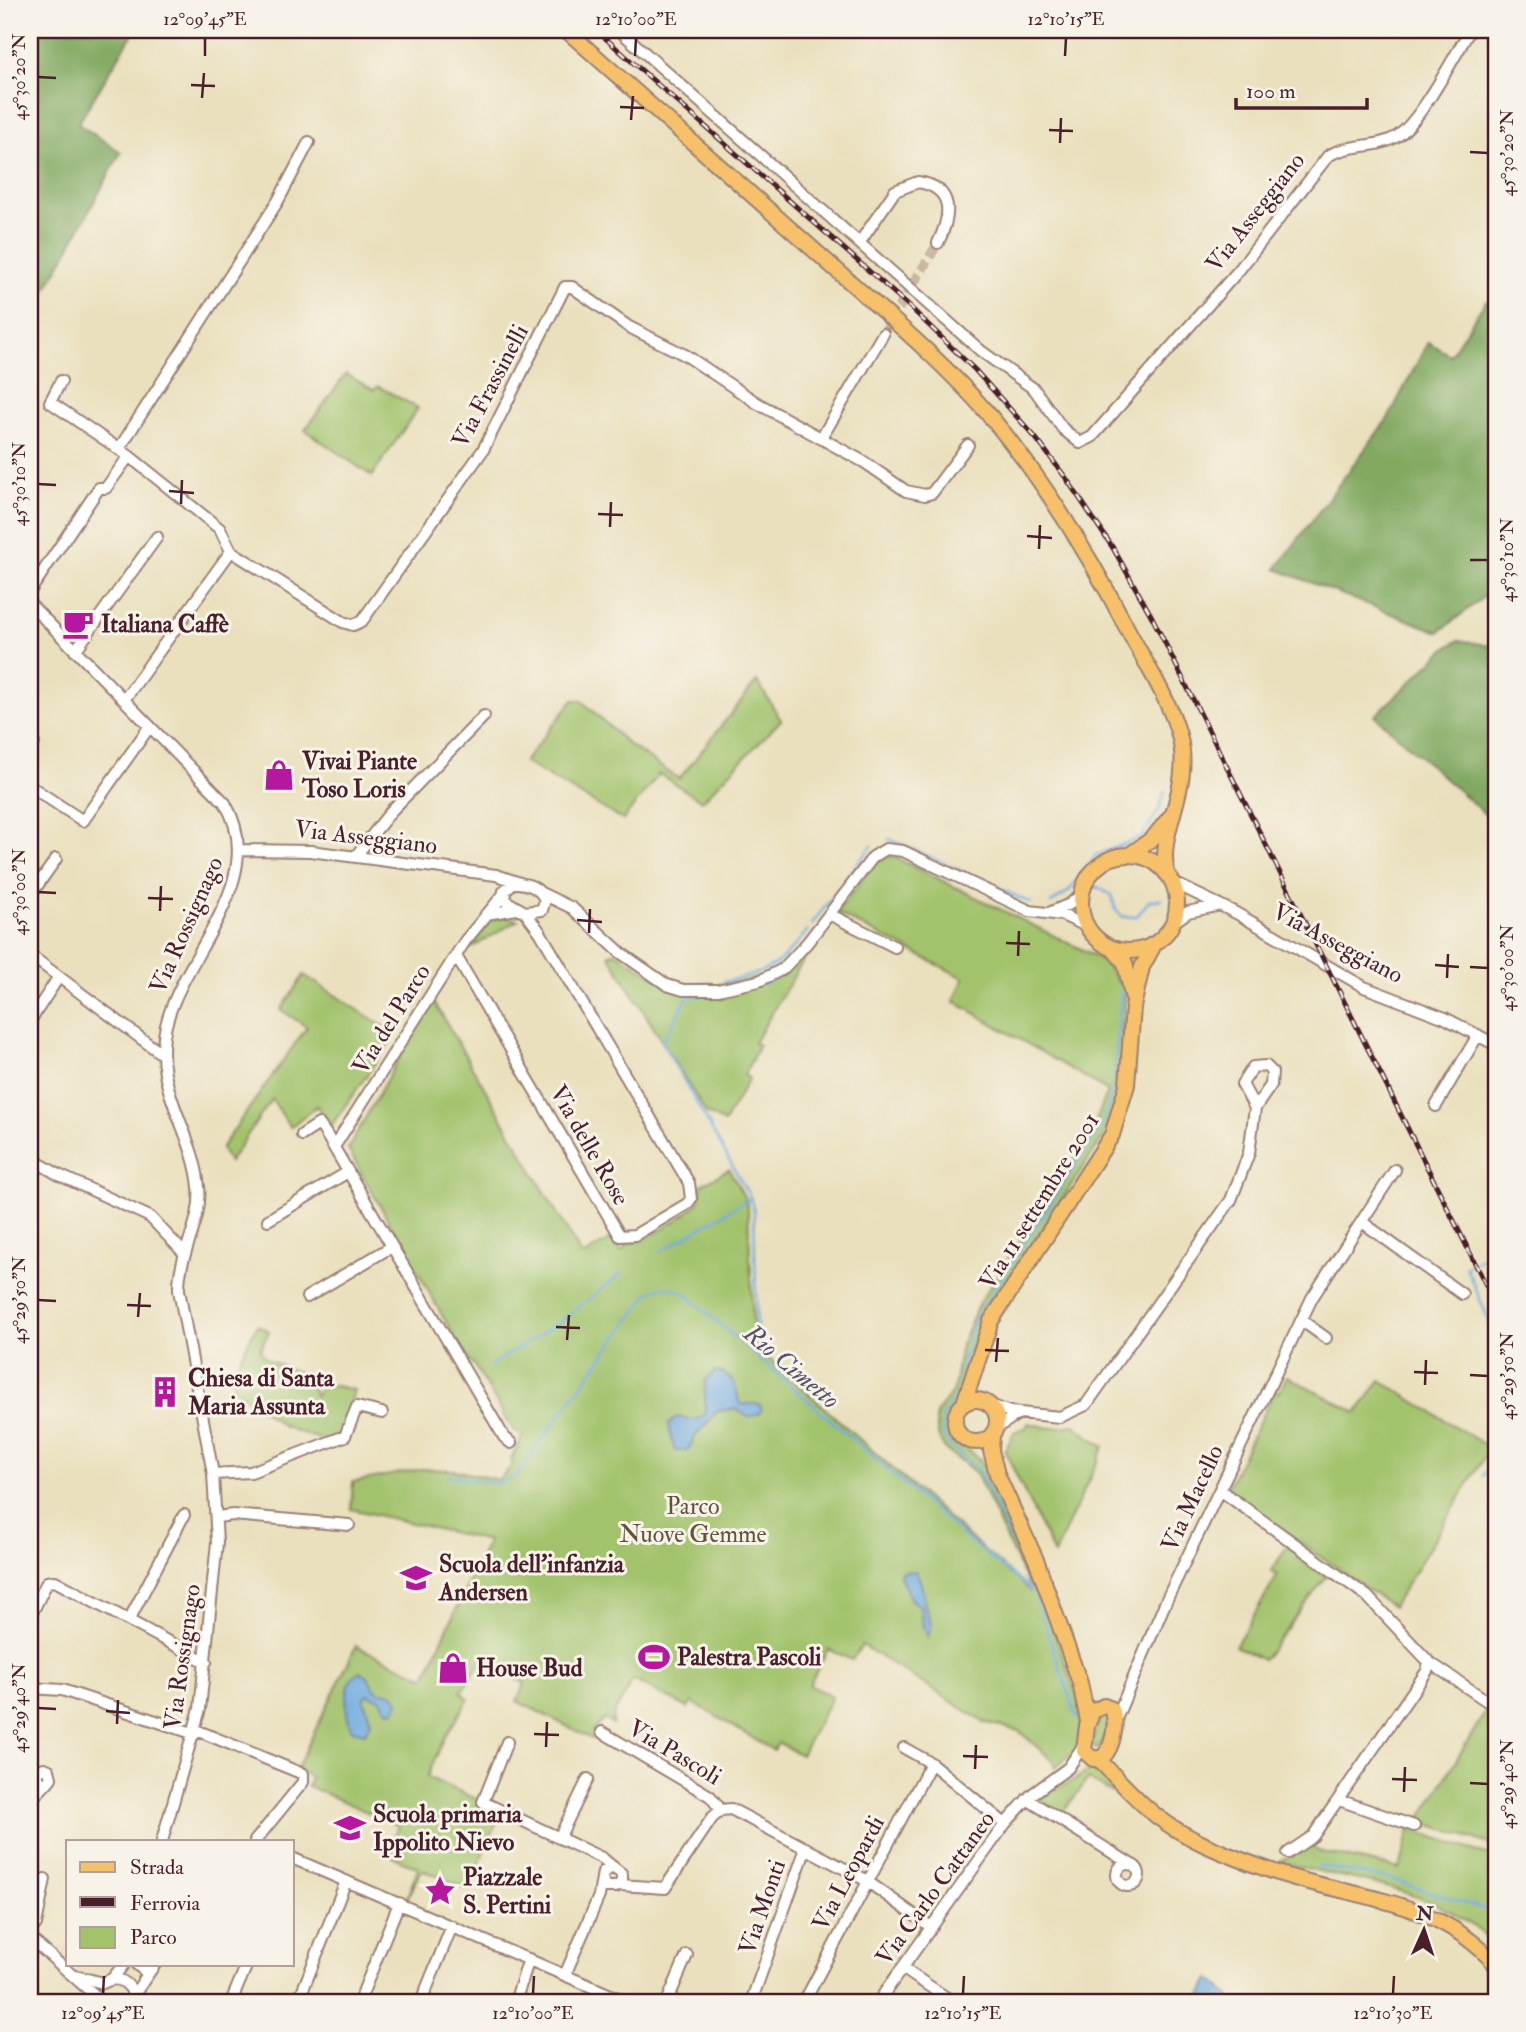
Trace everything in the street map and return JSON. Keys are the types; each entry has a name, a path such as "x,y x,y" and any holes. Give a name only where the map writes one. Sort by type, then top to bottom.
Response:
{"main road":[{"path":"566,30 900,325 988,415 1026,462 1116,607 1176,726 1183,769 1165,864 1177,906 1174,922 1166,935 1154,945 1128,951 1111,947"},
{"path":"1088,926 1082,908 1082,894 1094,871 1104,863 1129,855 1153,838 1175,810"},
{"name":"Via Asseggiano","path":"1129,855 1150,860 1170,878"},
{"name":"Via Asseggiano","path":"1088,926 1097,939 1111,947"},
{"name":"Via 11 settembre 2001","path":"1090,1754 1088,1721 1080,1683 1028,1537 997,1474 973,1441 962,1436 956,1425 957,1413 964,1404 990,1321 1112,1135 1127,1085 1133,1007 1142,967 1154,945"},
{"name":"Via 11 settembre 2001","path":"1111,947 1119,954 1129,972 1133,1007"},
{"name":"Via 11 settembre 2001","path":"974,1374 996,1416 991,1451 997,1474"},
{"path":"964,1404 987,1403"},
{"path":"973,1441 984,1440 994,1431"},
{"name":"Via 11 settembre 2001","path":"1080,1683 1108,1711"},
{"path":"1108,1711 1110,1748 1124,1783"},
{"name":"Via 11 settembre 2001","path":"1088,1721 1091,1714 1108,1711"},
{"path":"1090,1754 1107,1754 1110,1748"},
{"path":"1090,1754 1124,1783 1147,1809 1180,1832 1277,1873 1430,1914 1466,1934 1496,1965"}],"street":[{"path":"619,30 860,242 895,191 918,182 937,189 946,202 949,217 938,243"},
{"name":"Via Asseggiano","path":"860,242 981,351 1034,389 1063,429 1080,443 1092,437 1186,332 1239,270 1328,156 1350,146 1384,142 1405,130 1470,30"},
{"path":"30,591 99,488 106,488 124,453 278,201 309,142"},
{"name":"Via Frassinelli","path":"124,453 220,530 231,551 343,622 353,625 362,621 483,450 565,287 572,287 629,327 687,356 757,403 822,437 906,491 925,495 938,487 968,444"},
{"path":"822,437 883,334"},
{"path":"61,381 50,402 124,453"},
{"path":"75,651 157,537"},
{"path":"124,700 231,551"},
{"name":"Via Rossignago","path":"32,610 225,803 237,831 240,850 232,885 176,997 166,1028 163,1055 166,1081 199,1184 199,1207 178,1280 180,1306 214,1474 217,1517 206,1662 195,1732 162,1840"},
{"path":"355,857 392,810 484,716"},
{"path":"30,786 83,821 150,726"},
{"name":"Via Asseggiano","path":"521,911 562,907 667,985 683,990 718,990 759,981 778,972 829,914 873,857 886,849 895,849 1030,911 1062,915 1088,926"},
{"name":"Via Asseggiano","path":"240,850 290,850 486,875 520,883 572,908 597,931"},
{"path":"30,896 56,859"},
{"path":"486,875 521,911"},
{"name":"Via Asseggiano","path":"1170,878 1364,987 1445,1018 1496,1045"},
{"path":"504,893 513,883 520,883"},
{"name":"Via del Parco","path":"334,1147 456,956 504,893"},
{"path":"540,932 545,900 541,893"},
{"path":"1045,913 1070,904 1082,894"},
{"path":"1174,922 1188,912 1216,906"},
{"path":"486,915 521,911"},
{"name":"Via delle Rose","path":"456,956 620,1236 635,1235 687,1204 691,1199 689,1183 540,932 521,911"},
{"path":"829,914 895,947"},
{"path":"30,955 163,1055"},
{"path":"30,1021 58,978"},
{"path":"138,1035 152,1035 166,1028"},
{"path":"1436,1106 1478,1035"},
{"path":"987,1403 1020,1412 1065,1416 1078,1411 1093,1396 1231,1200 1249,1153 1255,1108"},
{"path":"302,1135 319,1125 334,1147 504,1437 511,1443"},
{"path":"30,1158 59,1175 150,1217 184,1253"},
{"name":"Via Macello","path":"1108,1711 1123,1695 1301,1320 1395,1170"},
{"path":"268,1220 348,1172"},
{"path":"1362,1222 1462,1294"},
{"path":"307,1297 391,1247"},
{"path":"1301,1320 1326,1338"},
{"path":"214,1474 251,1472 345,1436 357,1407 382,1413"},
{"path":"994,1431 1020,1412"},
{"path":"1220,1490 1367,1596 1429,1662 1496,1707"},
{"path":"129,1620 184,1515"},
{"path":"217,1517 233,1515 349,1525"},
{"path":"30,1617 47,1582 54,1581 206,1662"},
{"path":"1288,1853 1313,1836 1427,1671 1429,1662"},
{"path":"30,1688 62,1689 195,1732 303,1774 303,1782 256,1840"},
{"name":"Via Pascoli","path":"602,1732 710,1796 721,1810"},
{"path":"507,1742 483,1802 591,1854 657,1890"},
{"path":"904,1748 931,1763 1005,1824"},
{"name":"Via Carlo Cattaneo","path":"878,2002 1005,1824 1027,1799 1090,1754"},
{"name":"Via Leopardi","path":"804,2002 931,1763"},
{"path":"559,1838 588,1779"},
{"path":"30,1800 44,1786"},
{"name":"Via Carlo Cattaneo","path":"1027,1799 1124,1863"},
{"path":"1339,1800 1414,1826"},
{"name":"Via Pascoli","path":"657,1890 670,1883 712,1818 721,1810 737,1811 806,1848"},
{"name":"Via Monti","path":"751,2002 806,1848 867,1881 931,1927"},
{"path":"591,1854 599,1862 602,1878 615,1887 657,1890"},
{"path":"294,1859 565,1975 600,1997 627,2002"},
{"path":"565,1975 599,1896 606,1869 616,1869"},
{"path":"599,1896 615,1887 623,1878 616,1869"},
{"path":"30,1931 36,1924 46,1879"},
{"path":"298,2002 346,1881"},
{"path":"359,2002 399,1903"},
{"path":"421,2002 452,1926"},
{"path":"30,1938 98,2000 108,1981 122,1966"},
{"path":"667,2002 687,1955"},
{"path":"515,2002 529,1959"},
{"path":"123,1966 130,1991"},
{"path":"137,1966 144,1977"},
{"path":"130,1991 153,1966"},
{"path":"231,2002 246,1966"},
{"path":"902,1968 953,2002"},
{"path":"70,1974 108,1981 130,1991"}],"green space":[{"path":"30,30 135,30 78,124 121,152 49,285 36,301 30,297"},
{"path":"1486,301 1496,308 1496,583 1487,594 1439,632 1276,569 1389,417 1428,342 1450,355"},
{"path":"346,374 374,390 378,386 418,408 372,476 305,430"},
{"path":"1459,640 1496,647 1496,824 1375,716 1446,648"},
{"path":"757,681 781,720 702,801 659,774 623,820 524,762 573,700 581,700 629,745 679,779"},
{"name":"Parco Nuove Gemme","path":"892,856 1097,957 1126,988 1120,1085 1106,1133 989,1310 972,1346 962,1396 949,1421 956,1441 979,1458 1022,1541 1083,1713 1076,1751 1055,1768 1053,1761 1019,1731 984,1722 862,1645 852,1660 828,1649 809,1685 832,1697 801,1755 778,1743 773,1750 692,1702 688,1708 633,1680 613,1716 613,1724 604,1719 592,1732 595,1734 592,1739 517,1701 525,1683 482,1661 461,1692 469,1699 445,1737 427,1777 479,1800 475,1810 498,1820 468,1889 422,1870 407,1898 418,1868 387,1854 399,1826 308,1786 311,1778 297,1768 356,1646 425,1677 488,1541 351,1509 353,1482 422,1469 454,1470 499,1480 513,1465 510,1461 523,1436 513,1430 474,1365 468,1361 348,1149 432,998 582,1256 613,1238 621,1251 626,1248 625,1244 665,1228 700,1200 701,1185 729,1169 748,1209 754,1345 1031,1592 977,1475 943,1447 939,1439 936,1414 954,1390 961,1345 979,1303 1089,1138 1108,1091 954,1001 964,978 836,913 878,860"},
{"path":"506,916 518,920 470,949 490,921"},
{"path":"813,944 754,1043 759,1045 744,1075 749,1078 724,1123 706,1113 609,955 615,952 666,984 711,987 772,976"},
{"path":"304,975 389,1030 384,1038 390,1042 331,1126 317,1106 290,1127 272,1099 229,1162 221,1148 307,1027 281,1010"},
{"path":"257,1325 269,1331 260,1350 266,1359 305,1375 316,1396 322,1383 354,1390 343,1434 322,1440 285,1427 233,1388 235,1368"},
{"path":"1287,1376 1357,1413 1380,1380 1490,1448 1393,1607 1226,1490 1275,1390 1279,1392"},
{"path":"1028,1423 1050,1428 1074,1425 1104,1447 1054,1555 1005,1451 1014,1432 1027,1427"},
{"path":"1289,1543 1329,1573 1263,1660 1235,1646 1278,1575 1271,1572"},
{"path":"1488,1708 1496,1713 1496,1846 1419,1821"},
{"path":"1102,1713 1107,1713 1109,1719 1101,1746 1096,1749 1092,1743"},
{"path":"1091,1770 1100,1773 1118,1791 1115,1794 1088,1779 1062,1814 1039,1800"},
{"path":"1410,1829 1496,1858 1496,1946 1474,1927 1424,1900 1397,1890 1284,1863 1281,1860 1311,1846 1318,1851 1400,1869"}],"water":[{"path":"714,1372 723,1373 734,1381 740,1404 759,1404 762,1409 759,1414 748,1417 736,1409 718,1411 696,1435 688,1450 675,1451 668,1425 677,1417 695,1420 705,1415 705,1381"},
{"path":"915,1571 921,1583 932,1625 928,1637 922,1623 920,1606 911,1600 900,1576 901,1572"},
{"path":"360,1671 368,1676 377,1690 393,1694 399,1702 394,1711 387,1710 380,1699 367,1694 364,1700 371,1722 365,1733 352,1730 347,1715 350,1682"},
{"path":"1210,1979 1213,1980 1235,2002 1197,2002"}],"waterway":[{"path":"1117,30 1129,35 1155,30"},
{"path":"1051,903 1069,891 1095,856 1142,837 1159,810 1165,791"},
{"path":"889,839 990,884"},
{"path":"845,879 872,846"},
{"path":"1091,884 1112,895 1115,909 1123,917 1137,916 1149,901 1161,899"},
{"path":"996,887 1031,903"},
{"path":"812,924 839,888"},
{"path":"723,982 751,976 771,967 789,953 807,931"},
{"path":"763,984 782,975"},
{"path":"667,979 683,984 712,983"},
{"path":"1028,1575 979,1471 948,1443 943,1434 943,1415 959,1391 963,1360 974,1321 1102,1125 1114,1087 1121,991"},
{"path":"712,995 688,997 662,1042 750,1197 754,1212 757,1335"},
{"path":"660,1252 750,1198"},
{"path":"1496,1285 1483,1257 1466,1267 1496,1337"},
{"path":"490,1366 560,1322 621,1274"},
{"name":"Rio Cimetto","path":"448,1475 496,1484 514,1478 649,1293 666,1287 675,1289 684,1293 976,1546 1034,1592 1077,1718"},
{"path":"1483,1476 1496,1456"},
{"name":"Rio Cimetto","path":"1318,1866 1390,1879 1496,1915"}],"tunnel":[{"path":"883,334 938,243"}],"railway":[{"path":"596,30 911,308 975,370 1035,437 1066,478 1113,548 1152,617 1496,1305"}],"place":[{"name":"Italiana Caffè","path":"78,624"},
{"name":"Vivai Piante Toso Loris","path":"279,775"},
{"name":"Chiesa di Santa Maria Assunta","path":"165,1392"},
{"name":"Scuola dell'infanzia Andersen","path":"416,1578"},
{"name":"Palestra Pascoli","path":"654,1657"},
{"name":"House Bud","path":"453,1668"},
{"name":"Scuola primaria Ippolito Nievo","path":"350,1828"},
{"name":"Piazzale S. Pertini","path":"440,1891"}]}
